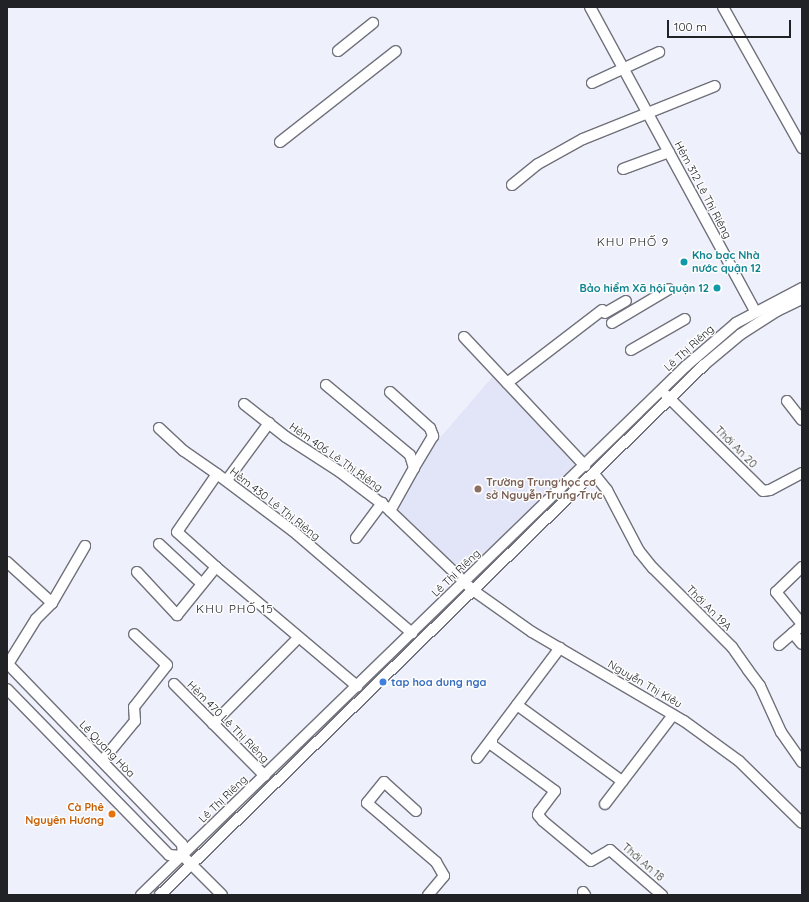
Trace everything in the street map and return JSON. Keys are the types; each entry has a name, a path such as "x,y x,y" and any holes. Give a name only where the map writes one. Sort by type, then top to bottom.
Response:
{"street":[{"name":"Hẻm 312 Lê Thị Riêng","path":"590,7 755,311"},
{"path":"723,7 799,136 802,148"},
{"path":"338,51 373,23"},
{"path":"280,142 396,51"},
{"path":"592,83 659,52"},
{"path":"512,185 538,164 583,139 714,86"},
{"path":"623,169 669,152"},
{"name":"Lê Thị Riêng","path":"141,895 585,466 661,390 717,338 755,311 802,288"},
{"path":"612,323 669,289"},
{"name":"Lê Thị Riêng","path":"160,895 727,344 777,312 802,299"},
{"path":"507,383 603,312 626,301"},
{"path":"631,350 685,319"},
{"path":"464,337 585,466"},
{"path":"326,385 410,455 414,468"},
{"name":"Thới An 20","path":"661,390 763,491 770,490 802,473"},
{"path":"390,392 430,428 433,436 390,511"},
{"path":"787,401 802,420"},
{"name":"Hẻm 406 Lê Thị Riêng","path":"244,404 268,423 382,503 464,583"},
{"path":"227,480 268,423"},
{"path":"158,428 184,451 217,474"},
{"name":"Hẻm 430 Lê Thị Riêng","path":"216,567 177,532 217,474 227,480 293,532 412,633"},
{"name":"Thới An 19A","path":"594,474 608,490 639,551 732,648 760,686 781,732 802,762"},
{"path":"356,538 382,503"},
{"path":"159,544 201,583"},
{"path":"7,663 36,620 52,603 85,546"},
{"path":"7,562 52,603"},
{"path":"136,572 177,615 201,583 216,567 298,638 357,686"},
{"path":"779,645 802,624 776,592 802,567"},
{"name":"Nguyễn Thị Kiêu","path":"464,583 532,632 674,715 739,761 802,823"},
{"path":"793,633 802,644"},
{"path":"102,761 135,721 134,707 167,665 134,634"},
{"path":"213,724 298,638"},
{"path":"477,758 560,648"},
{"name":"Lê Quang Hòa","path":"7,663 182,844 183,856 190,865 222,895"},
{"name":"Hẻm 470 Lê Thị Riêng","path":"174,684 265,776"},
{"path":"7,689 169,855 183,856"},
{"path":"517,704 622,781"},
{"path":"605,804 674,715"},
{"name":"Thới An 18","path":"492,740 492,745 555,790 539,812 538,815 543,821 591,861 610,850 662,895"},
{"path":"416,811 384,782 367,803 436,862 444,876 428,895"}],"shaded area":[{"name":"Trường Trung học cơ sở Nguyễn Trung Trực","path":"494,375 577,464 464,575 395,507 439,439"}],"place":[{"name":"Kho bạc Nhà nước quận 12","path":"684,262"},
{"name":"Bảo hiểm Xã hội quận 12","path":"717,288"},
{"name":"Trường Trung học cơ sở Nguyễn Trung Trực","path":"478,489"},
{"name":"tap hoa dung nga","path":"383,682"},
{"name":"Cà Phê Nguyên Hương","path":"112,814"}],"district":[{"name":"KHU PHỐ 9","path":"633,242"},
{"name":"KHU PHỐ 15","path":"235,609"}]}
